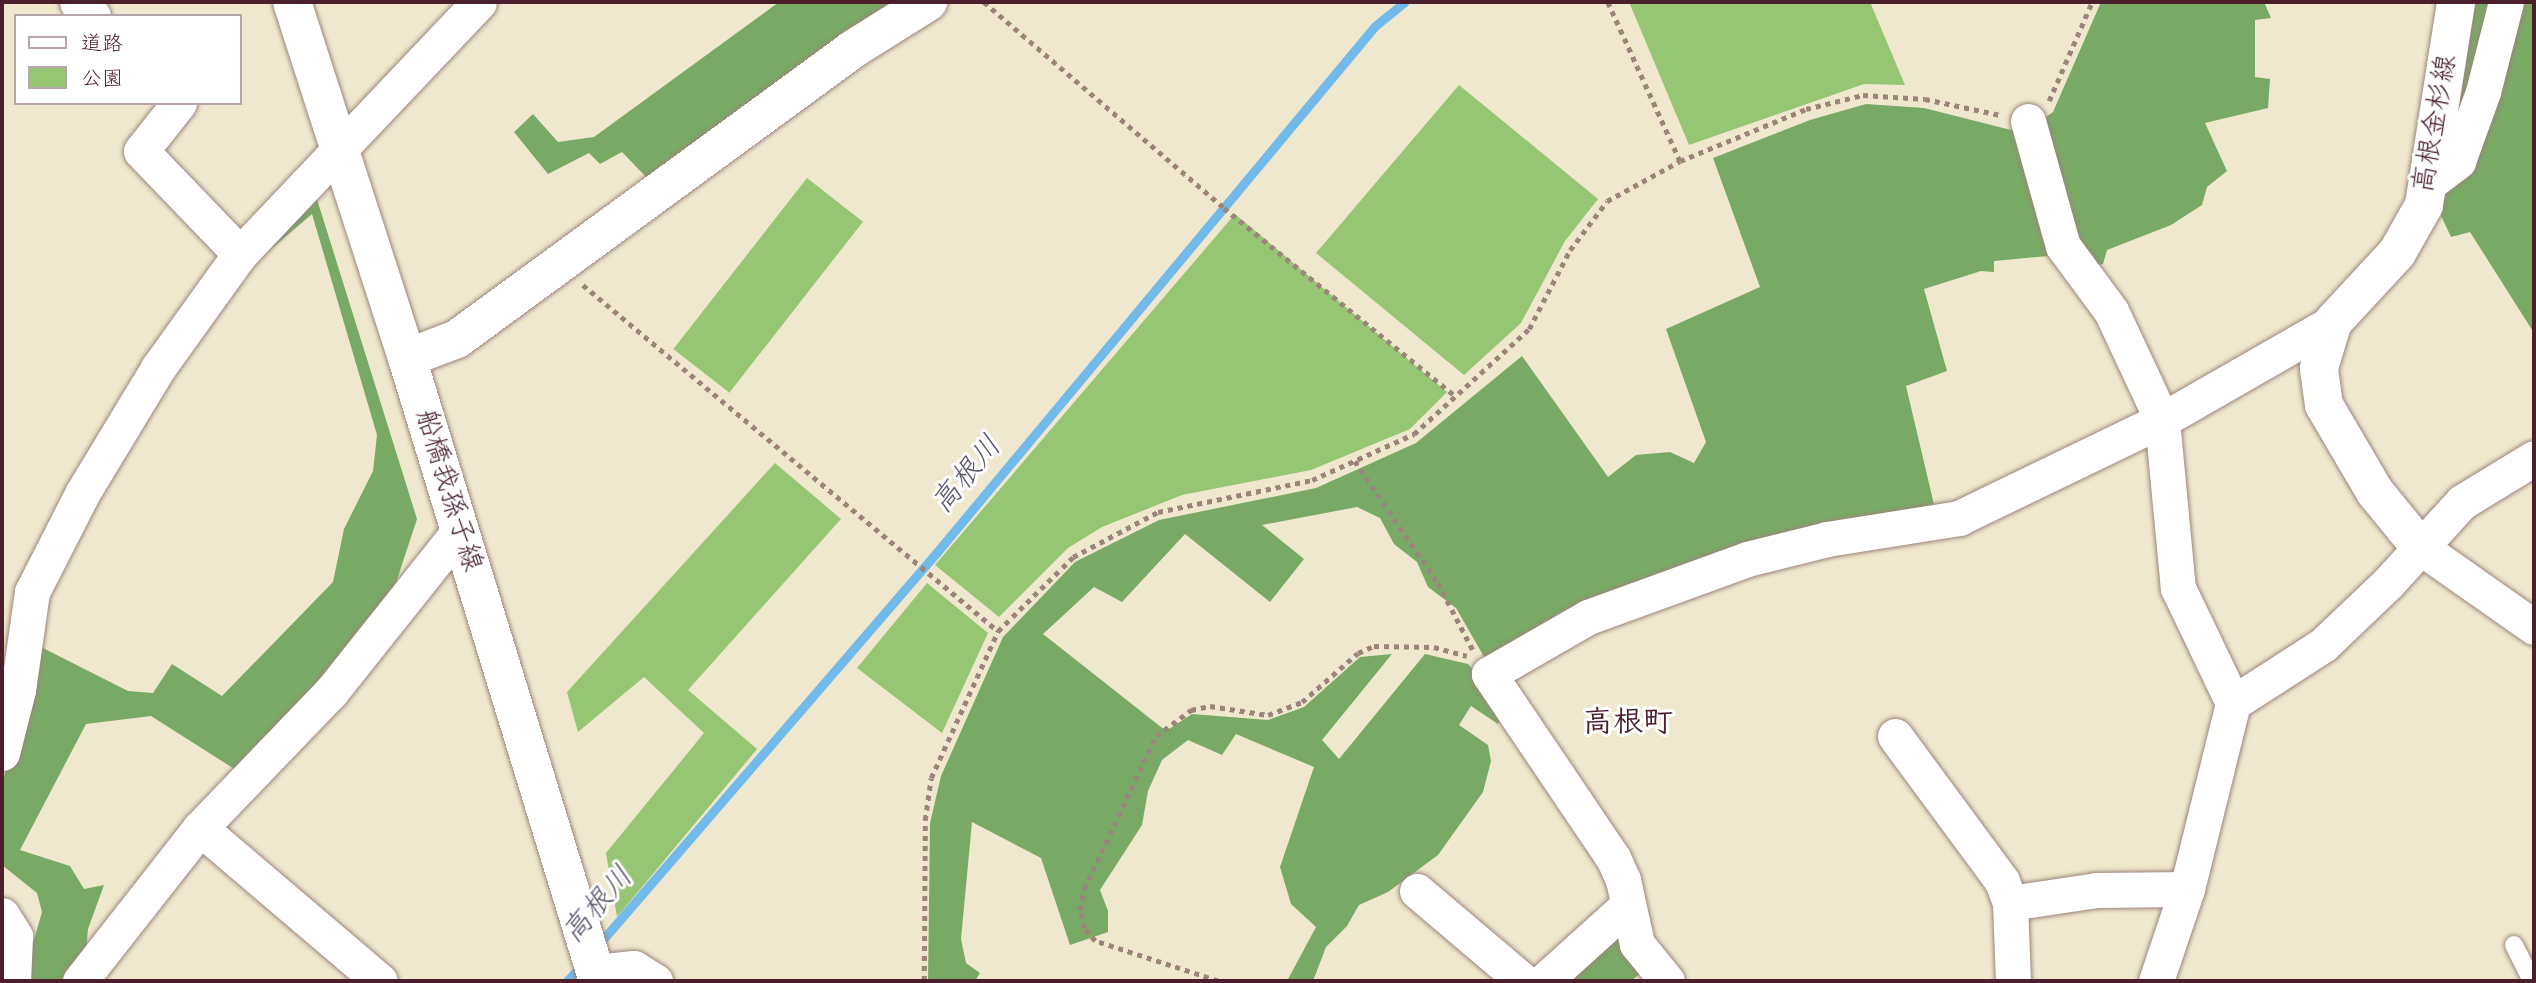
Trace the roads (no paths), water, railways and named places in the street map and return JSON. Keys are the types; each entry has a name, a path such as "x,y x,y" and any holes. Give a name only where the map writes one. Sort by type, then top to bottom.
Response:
{"street":[{"path":"76,2 91,14"},
{"name":"船橋我孫子線","path":"292,2 407,358 597,977"},
{"path":"2,753 18,690 32,592 83,492 158,368 240,254 479,2"},
{"path":"407,358 457,339 853,49 928,2"},
{"name":"高根金杉線","path":"2456,2 2424,205 2397,253 2333,322 2319,368 2324,405 2375,492 2420,547 2534,627"},
{"path":"2428,184 2458,161 2483,92 2506,2"},
{"path":"177,105 141,151 240,254"},
{"path":"2028,121 2063,246 2111,311 2162,419 2178,588 2233,703 2187,889 2156,981"},
{"path":"1667,981 1637,944 1613,858 1489,674 1588,617 1747,559 1827,539 1959,518 2162,419 2333,322"},
{"path":"2233,703 2323,645 2462,502 2534,458"},
{"path":"80,981 200,828 331,692 459,531"},
{"path":"1895,736 2002,881 2010,903 2013,981"},
{"path":"200,828 380,981"},
{"path":"2010,903 2097,890 2187,889"},
{"path":"1417,891 1524,981"},
{"path":"1544,981 1627,906"},
{"path":"2,915 15,936 13,981"},
{"path":"597,977 634,968 655,981"}],"lane":[{"path":"2514,946 2532,981"}],"waterway":[{"name":"高根川","path":"599,944 937,552 1375,26 1405,2"},
{"name":"高根川","path":"567,981 583,963"}],"district":[{"name":"高根町","path":"1628,724"}]}
